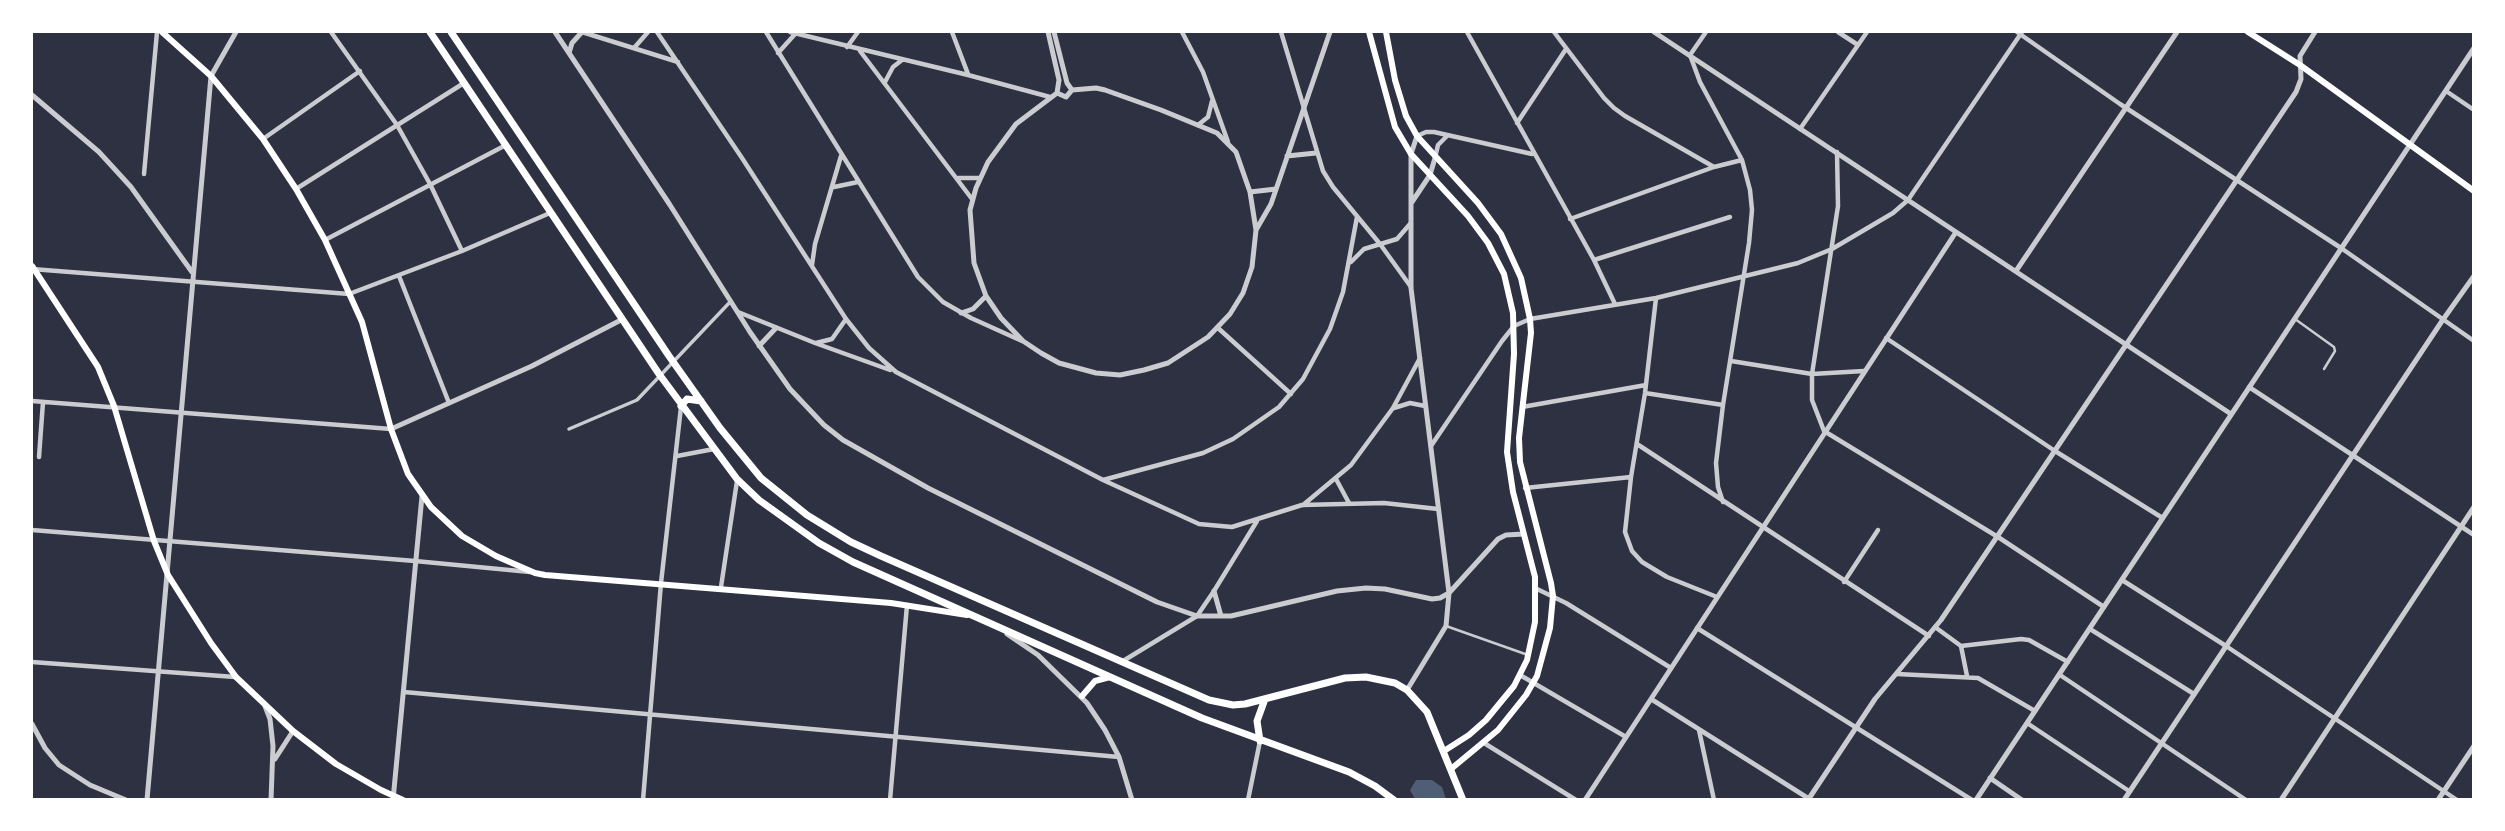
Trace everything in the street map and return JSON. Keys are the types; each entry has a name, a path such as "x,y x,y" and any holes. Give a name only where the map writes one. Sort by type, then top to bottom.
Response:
{"main road":[{"path":"160,32 211,76 263,139 296,189 325,240 362,322 391,429 408,474 422,496 444,521 475,545 535,573 721,587 907,605 971,615"},
{"path":"430,32 681,406 737,479 777,515 837,554 999,629 1202,719 1349,772 1394,800"},
{"path":"452,32 701,401 761,478 807,515 851,542 1209,700 1233,705 1345,678 1380,679 1408,690 1427,712 1463,800"},
{"path":"1369,32 1392,118 1411,154 1468,216 1488,243 1508,288 1514,326 1507,452 1510,481 1537,589 1535,622 1528,655 1520,675 1486,720 1444,751"},
{"path":"1386,32 1406,116 1417,136 1478,203 1500,234 1521,278 1530,319 1531,332 1519,438 1520,461 1525,488 1545,554 1553,596 1546,648 1533,684 1512,714 1485,743 1451,769"},
{"path":"2248,32 2300,65 2473,191"},
{"path":"32,268 98,367 114,406 154,541 168,575 211,643 236,677 293,731 336,764 393,798 403,800"},
{"path":"681,406 687,399 701,401"},
{"path":"714,449 729,439"},
{"path":"1082,696 1095,681 1110,677"},
{"path":"1260,741 1257,722 1265,699"}],"street":[{"path":"144,174 160,32"},
{"path":"147,800 211,76 236,32"},
{"path":"331,32 397,125 430,184 462,251"},
{"path":"555,32 785,382 824,425 858,450 1157,602 1197,616 1221,617 1337,591 1366,588 1385,589 1432,599 1449,593 1498,539 1506,535 1524,534"},
{"path":"569,53 572,43 582,32 679,62"},
{"path":"634,48 648,32"},
{"path":"657,32 846,318 869,348 895,372"},
{"path":"766,32 918,277 943,302 1023,341 1059,363 1096,373 1120,375 1168,363 1218,328 1243,293 1252,267 1256,230 1250,192 1241,163 1228,142 1203,72 1182,32"},
{"path":"778,54 793,32 1050,97"},
{"path":"847,47 858,32"},
{"path":"952,32 968,75"},
{"path":"1048,32 1063,83 1072,90 1105,90 1198,125 1228,142"},
{"path":"1023,341 1001,318 986,296 974,263 970,210 980,178 1006,135 1030,112 1058,93 1063,83 1054,32"},
{"path":"1281,32 1316,153 1332,187 1380,244 1411,288"},
{"path":"1256,230 1276,189 1330,32"},
{"path":"1467,32 1594,260 1615,304"},
{"path":"1554,32 1625,117 1714,167"},
{"path":"1654,32 2231,414"},
{"path":"1690,55 1706,32"},
{"path":"1838,32 1858,45"},
{"path":"1800,129 1867,32"},
{"path":"1431,446 1514,326 1530,319 1656,298 1798,263 1832,249 1893,213 1908,200 2020,32 2126,108 2340,248 2473,341"},
{"path":"2016,271 2177,32"},
{"path":"1651,699 1809,799 1855,728 1936,627 1998,537 2296,92 2301,79 2303,50 2315,32"},
{"path":"1697,628 1974,800 2068,663 2161,517 2473,48"},
{"path":"1517,123 1566,49"},
{"path":"860,50 972,199"},
{"path":"1690,55 1700,82 1742,160 1752,211 1745,278 1723,405 1716,474 1723,502"},
{"path":"885,83 893,67 901,60"},
{"path":"263,139 360,71"},
{"path":"296,189 464,83"},
{"path":"1058,93 1061,97 1066,97 1072,90"},
{"path":"2446,91 2473,110"},
{"path":"32,94 99,152 131,187 192,272"},
{"path":"1198,125 1209,117 1212,98"},
{"path":"1408,690 1446,626 1449,593 1411,288 1411,154 1417,136 1426,132 1533,154"},
{"path":"1410,205 1430,175 1438,145 1447,135"},
{"path":"325,240 506,145"},
{"path":"1837,152 1839,191 1812,374 1812,400 1824,431 1998,537 2104,607"},
{"path":"1287,156 1316,153"},
{"path":"811,265 841,156"},
{"path":"1570,219 1714,167 1742,160"},
{"path":"957,178 980,178"},
{"path":"833,187 858,182"},
{"path":"1250,192 1276,189"},
{"path":"32,268 349,294 462,251 550,213"},
{"path":"1594,260 1730,217"},
{"path":"1103,480 1203,453 1257,425 1291,394 1313,363 1330,329 1343,292 1357,218"},
{"path":"1350,263 1364,249 1397,239 1410,224"},
{"path":"1586,800 1956,232"},
{"path":"399,276 450,404"},
{"path":"2124,800 2473,276"},
{"path":"961,313 973,309 986,296"},
{"path":"1656,298 1625,532 1632,551 1652,570 1717,597"},
{"path":"569,429 637,400 731,301"},
{"path":"738,312 895,372 1103,480 1199,524 1232,527 1302,505 1384,503 1438,509"},
{"path":"815,343 832,339 846,318"},
{"path":"32,401 391,429 532,366 621,320"},
{"path":"759,346 776,328"},
{"path":"1218,328 1291,394"},
{"path":"1886,338 2055,452 2161,517"},
{"path":"1302,505 1351,466 1393,408 1421,355"},
{"path":"1731,361 1812,374 1864,372"},
{"path":"1522,407 1646,385"},
{"path":"2249,387 2473,535"},
{"path":"1645,393 1723,405"},
{"path":"39,457 43,402"},
{"path":"1393,408 1410,403 1425,406"},
{"path":"643,800 661,583 681,406"},
{"path":"1637,444 1929,636"},
{"path":"677,456 714,449"},
{"path":"1525,488 1631,477"},
{"path":"721,587 737,479"},
{"path":"1336,479 1349,503"},
{"path":"393,798 422,496"},
{"path":"2281,800 2473,507"},
{"path":"1123,661 1197,616 1258,520"},
{"path":"32,530 535,573"},
{"path":"1844,582 1878,530"},
{"path":"2122,580 2457,800"},
{"path":"1537,589 1671,668"},
{"path":"1214,592 1221,617"},
{"path":"891,800 907,605"},
{"path":"1936,627 1961,646 1967,676"},
{"path":"999,629 1038,655 1082,696 1119,757 1132,800"},
{"path":"2090,629 2194,694"},
{"path":"1961,646 2029,640 2068,663"},
{"path":"32,662 236,677"},
{"path":"1897,674 1967,676 1984,680 2035,712"},
{"path":"1520,675 1626,737"},
{"path":"2060,675 2246,800"},
{"path":"404,692 1119,757"},
{"path":"265,706 272,732 274,762 271,800"},
{"path":"2027,723 2129,791"},
{"path":"32,724 45,748 60,765 90,785 126,800"},
{"path":"1699,730 1714,800"},
{"path":"274,762 293,731"},
{"path":"1248,800 1260,741"},
{"path":"1485,743 1576,800"},
{"path":"2438,800 2473,746"},
{"path":"1990,778 2022,800"}],"lane":[{"path":"2295,319 2334,347 2335,351 2324,369"},
{"path":"1446,626 1528,655"}],"water":[{"path":"1416,780 1432,780 1442,787 1446,799 1415,799 1410,790"}]}
